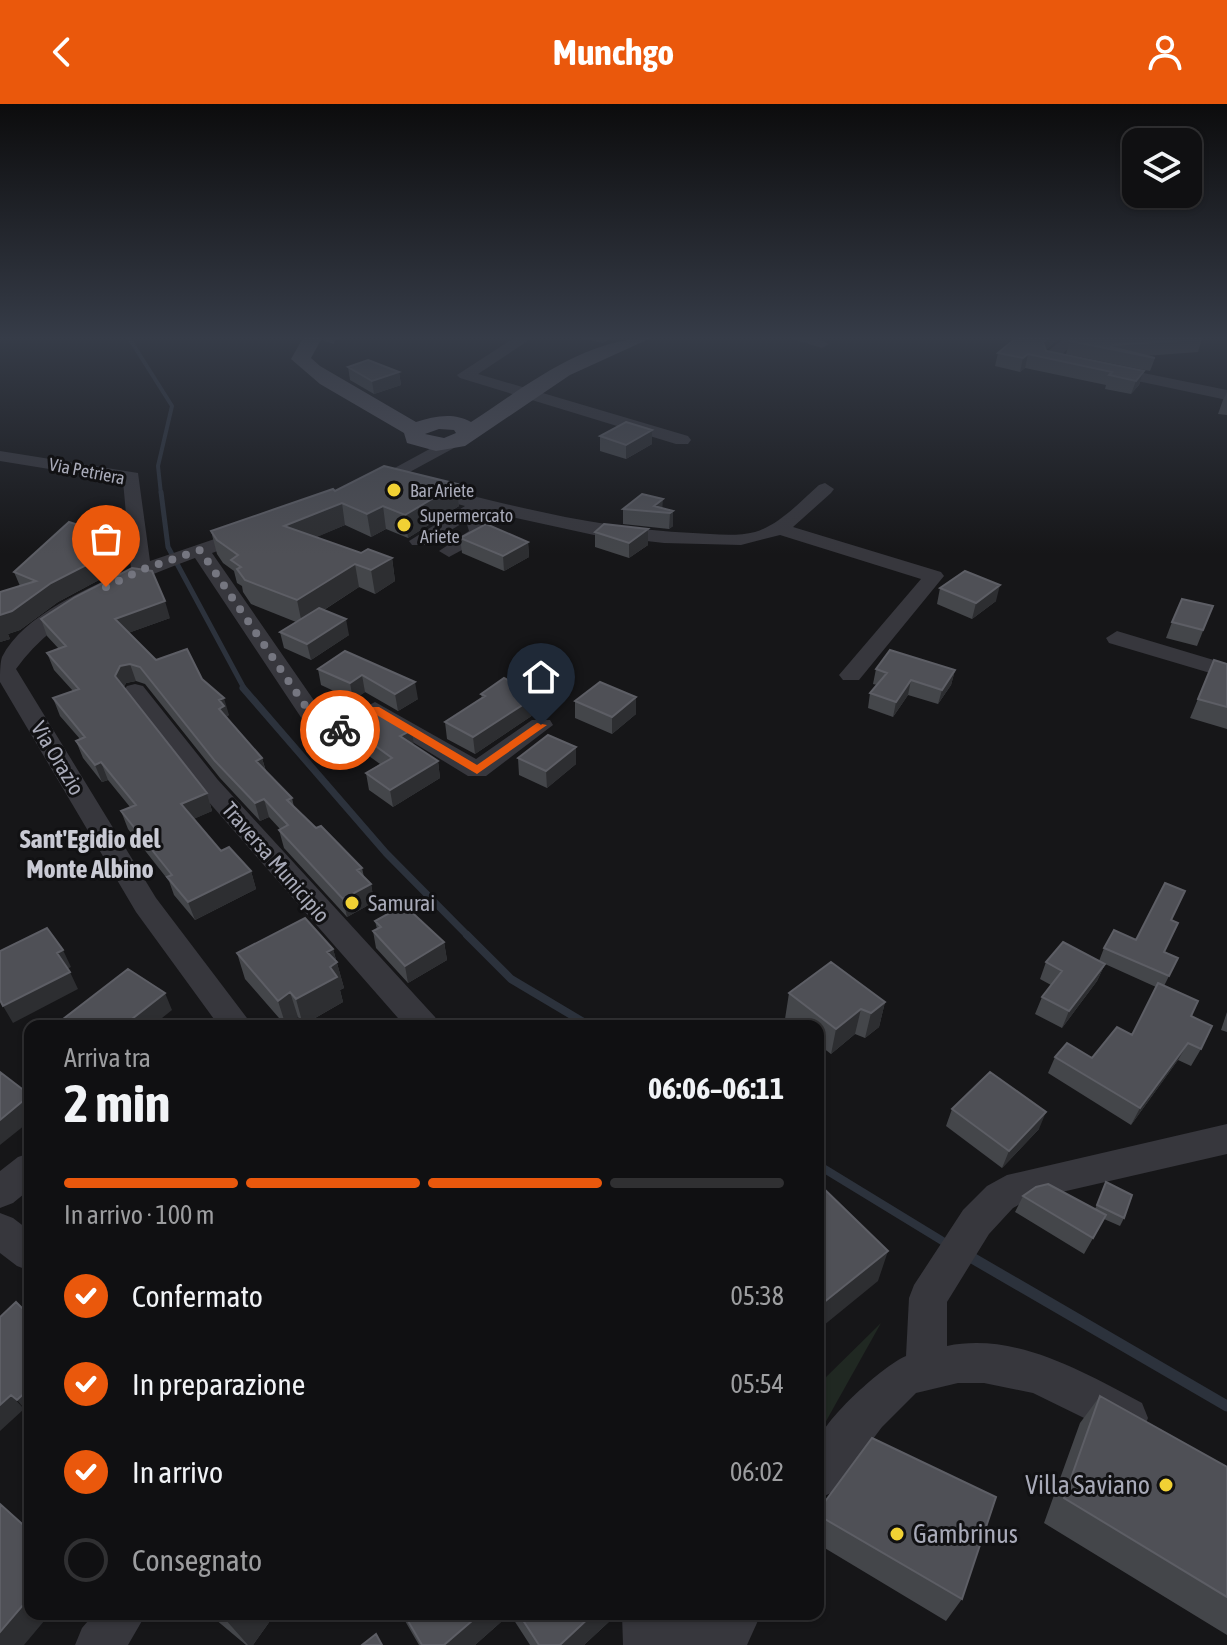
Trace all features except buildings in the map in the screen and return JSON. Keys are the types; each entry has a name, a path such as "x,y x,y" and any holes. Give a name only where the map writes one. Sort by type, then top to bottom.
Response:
{"main road":[{"path":"384,410 440,432 496,410"}],"street":[{"path":"583,410 682,440"},
{"path":"386,477 440,432"},
{"path":"344,499 386,477 440,432"},
{"name":"Via Petriera","path":"0,456 132,477 141,570"},
{"path":"386,477 477,507 590,530 647,537 756,538 777,528 825,489"},
{"path":"419,541 477,507"},
{"path":"449,551 479,533 477,507"},
{"path":"272,526 190,553 327,738 375,709 477,770 541,725"},
{"path":"777,528 934,576 851,675"},
{"name":"Via Orazio","path":"190,553 141,570 106,587 34,632 2,667 146,905 223,1020"},
{"path":"1117,638 1227,671"},
{"name":"Traversa Municipio","path":"135,691 219,797 419,1020"},
{"path":"926,1370 932,1292 976,1222 1000,1197 1020,1186 1227,1139"},
{"path":"0,1192 24,1173"},
{"path":"0,1230 24,1249"},
{"path":"824,1466 864,1417 904,1376 957,1361 1008,1364 1055,1380 1161,1435"},
{"path":"99,1645 118,1620"},
{"path":"645,1620 647,1645"},
{"path":"669,1645 676,1620"},
{"path":"704,1645 707,1620"},
{"path":"722,1645 735,1620"}],"shaded area":[{"path":"881,1323 824,1424 824,1379"}],"waterway":[{"path":"161,494 158,466 171,410"},
{"path":"161,492 168,547 245,690"},
{"path":"243,688 386,853 469,937"},
{"path":"469,937 511,979 580,1020"},
{"path":"824,1169 949,1245"},
{"path":"967,1255 1227,1406"}],"way so far":[{"path":"106,587 141,570 200,550 327,738 340,730"}],"place":[{"name":"Bar Ariete","path":"394,490"},
{"name":"Supermercato Ariete","path":"404,525"},
{"name":"Samurai","path":"352,903"},
{"name":"Villa Saviano","path":"1166,1485"},
{"name":"Gambrinus","path":"897,1534"}],"district":[{"name":"Sant'Egidio del Monte Albino","path":"90,854"}],"route":[{"path":"340,730 375,709 477,770 541,725"}]}
